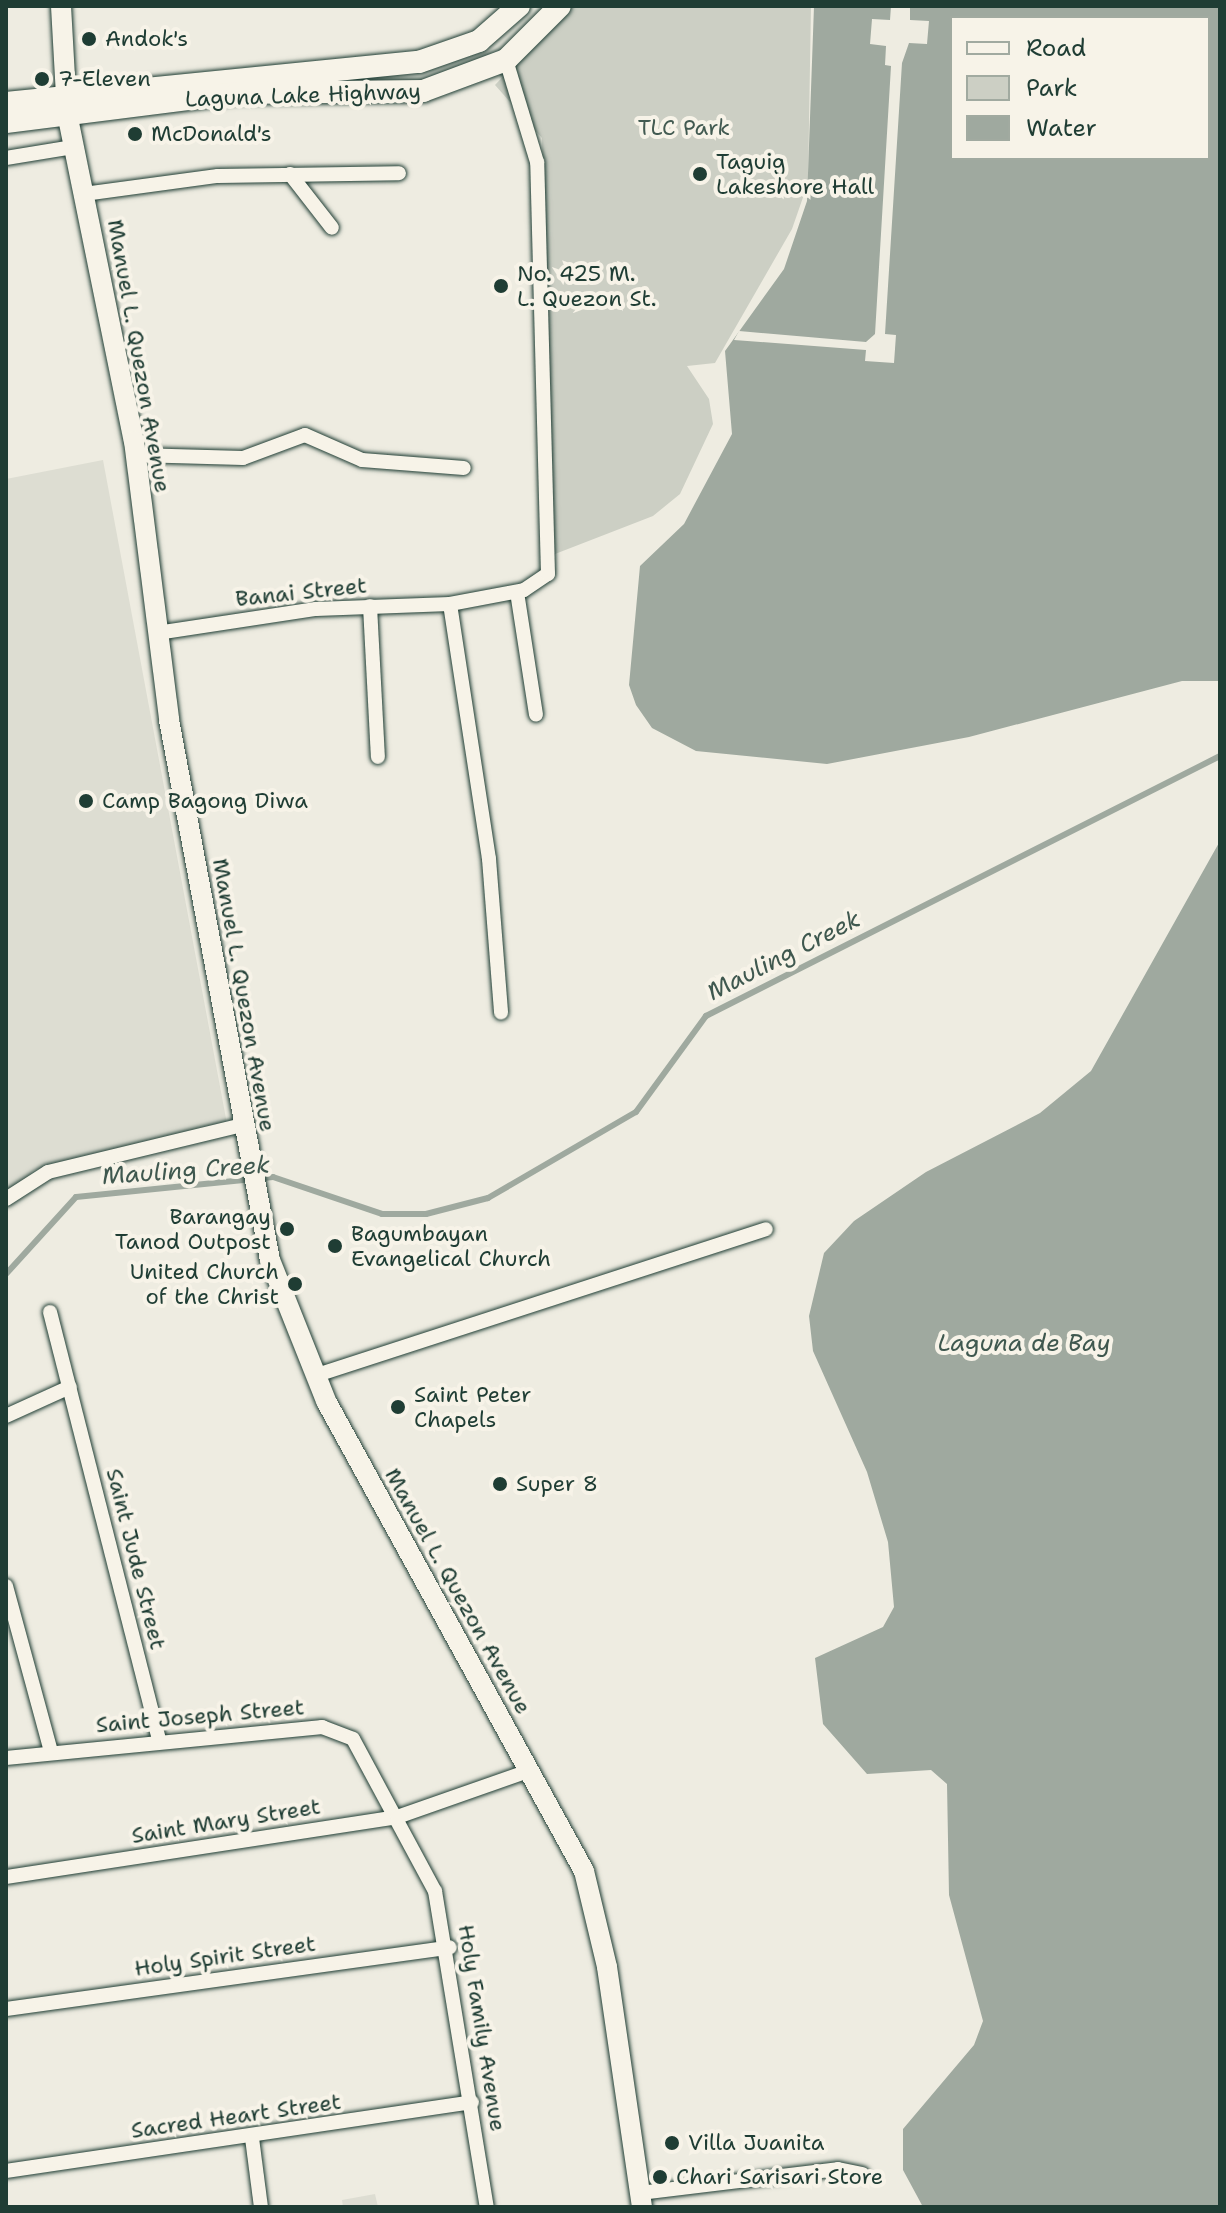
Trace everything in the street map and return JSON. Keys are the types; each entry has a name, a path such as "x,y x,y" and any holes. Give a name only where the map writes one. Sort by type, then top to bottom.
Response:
{"main road":[{"name":"Manuel L. Quezon Avenue","path":"61,6 66,104 73,147 136,455 157,633 262,1223 286,1312 314,1376 569,1837 598,1916 641,2200"},
{"name":"Laguna Lake Highway","path":"66,104 419,62 479,41 519,6"},
{"name":"Laguna Lake Highway","path":"66,104 237,93 423,91 506,60 560,6"},
{"path":"6,103 66,104"},
{"path":"6,122 66,104"}],"street":[{"path":"506,60 537,162 552,564 542,581 517,592 536,715"},
{"path":"6,158 73,147"},
{"path":"84,194 289,174 399,173"},
{"path":"289,174 332,228"},
{"path":"136,455 243,458 285,436 305,435 362,460 464,468"},
{"name":"Banai Street","path":"157,633 370,606 450,604 517,592"},
{"path":"450,604 489,859 501,1013"},
{"path":"370,606 378,757"},
{"path":"6,1199 48,1172 244,1130"},
{"path":"314,1376 766,1229"},
{"name":"Saint Jude Street","path":"50,1312 159,1741"},
{"path":"6,1416 70,1387"},
{"path":"6,1586 51,1752"},
{"name":"Saint Joseph Street","path":"6,1758 159,1741 333,1729 361,1748 397,1817"},
{"name":"Saint Mary Street","path":"6,1877 397,1817 451,1801 531,1770"},
{"name":"Holy Family Avenue","path":"397,1817 435,1891 450,1947 487,2207"},
{"name":"Holy Spirit Street","path":"6,2009 450,1947"},
{"name":"Sacred Heart Street","path":"6,2171 252,2138 472,2102"},
{"path":"252,2138 261,2207"},
{"path":"641,2200 838,2169 862,2174"}],"shaded area":[{"name":"Camp Bagong Diwa","path":"103,460 227,1124 34,1170 6,1196 6,479"},
{"path":"375,2194 378,2207 343,2207 342,2200"}],"green space":[{"name":"TLC Park","path":"570,6 811,6 808,183 792,229 715,363 687,366 709,399 713,424 680,494 653,516 555,554 542,138 495,85"}],"water":[{"path":"814,6 1220,6 1220,681 1182,681 969,737 827,764 696,751 652,728 636,705 629,685 640,566 684,524 732,434 725,351 784,269 807,201"},
{"name":"Laguna de Bay","path":"1220,841 1220,2207 923,2207 903,2170 903,2129 974,2045 983,2021 949,1895 947,1784 931,1770 867,1774 823,1724 815,1658 883,1627 894,1607 888,1542 867,1472 813,1351 809,1316 824,1253 854,1221 926,1172 1040,1113 1091,1071"}],"pier":[{"path":"891,6 910,6 910,20 929,21 927,44 909,43 902,63 885,334 896,335 894,363 865,361 866,350 734,340 739,331 866,342 875,334 891,66 885,65 886,46 870,44 872,19 890,20"}],"waterway":[{"name":"Mauling Creek","path":"6,1274 76,1197 273,1177 382,1214 426,1214 488,1198 636,1112 706,1016 1220,756"}],"place":[{"name":"Andok's","path":"89,39"},
{"name":"7-Eleven","path":"42,79"},
{"name":"McDonald's","path":"135,134"},
{"name":"Taguig Lakeshore Hall","path":"700,174"},
{"name":"No. 425 M. L. Quezon St.","path":"501,286"},
{"name":"Camp Bagong Diwa","path":"86,801"},
{"name":"Barangay Tanod Outpost","path":"287,1229"},
{"name":"Bagumbayan Evangelical Church","path":"335,1246"},
{"name":"United Church of the Christ","path":"295,1284"},
{"name":"Saint Peter Chapels","path":"398,1407"},
{"name":"Super 8","path":"500,1484"},
{"name":"Villa Juanita","path":"672,2143"},
{"name":"Chari Sarisari Store","path":"660,2177"}]}
